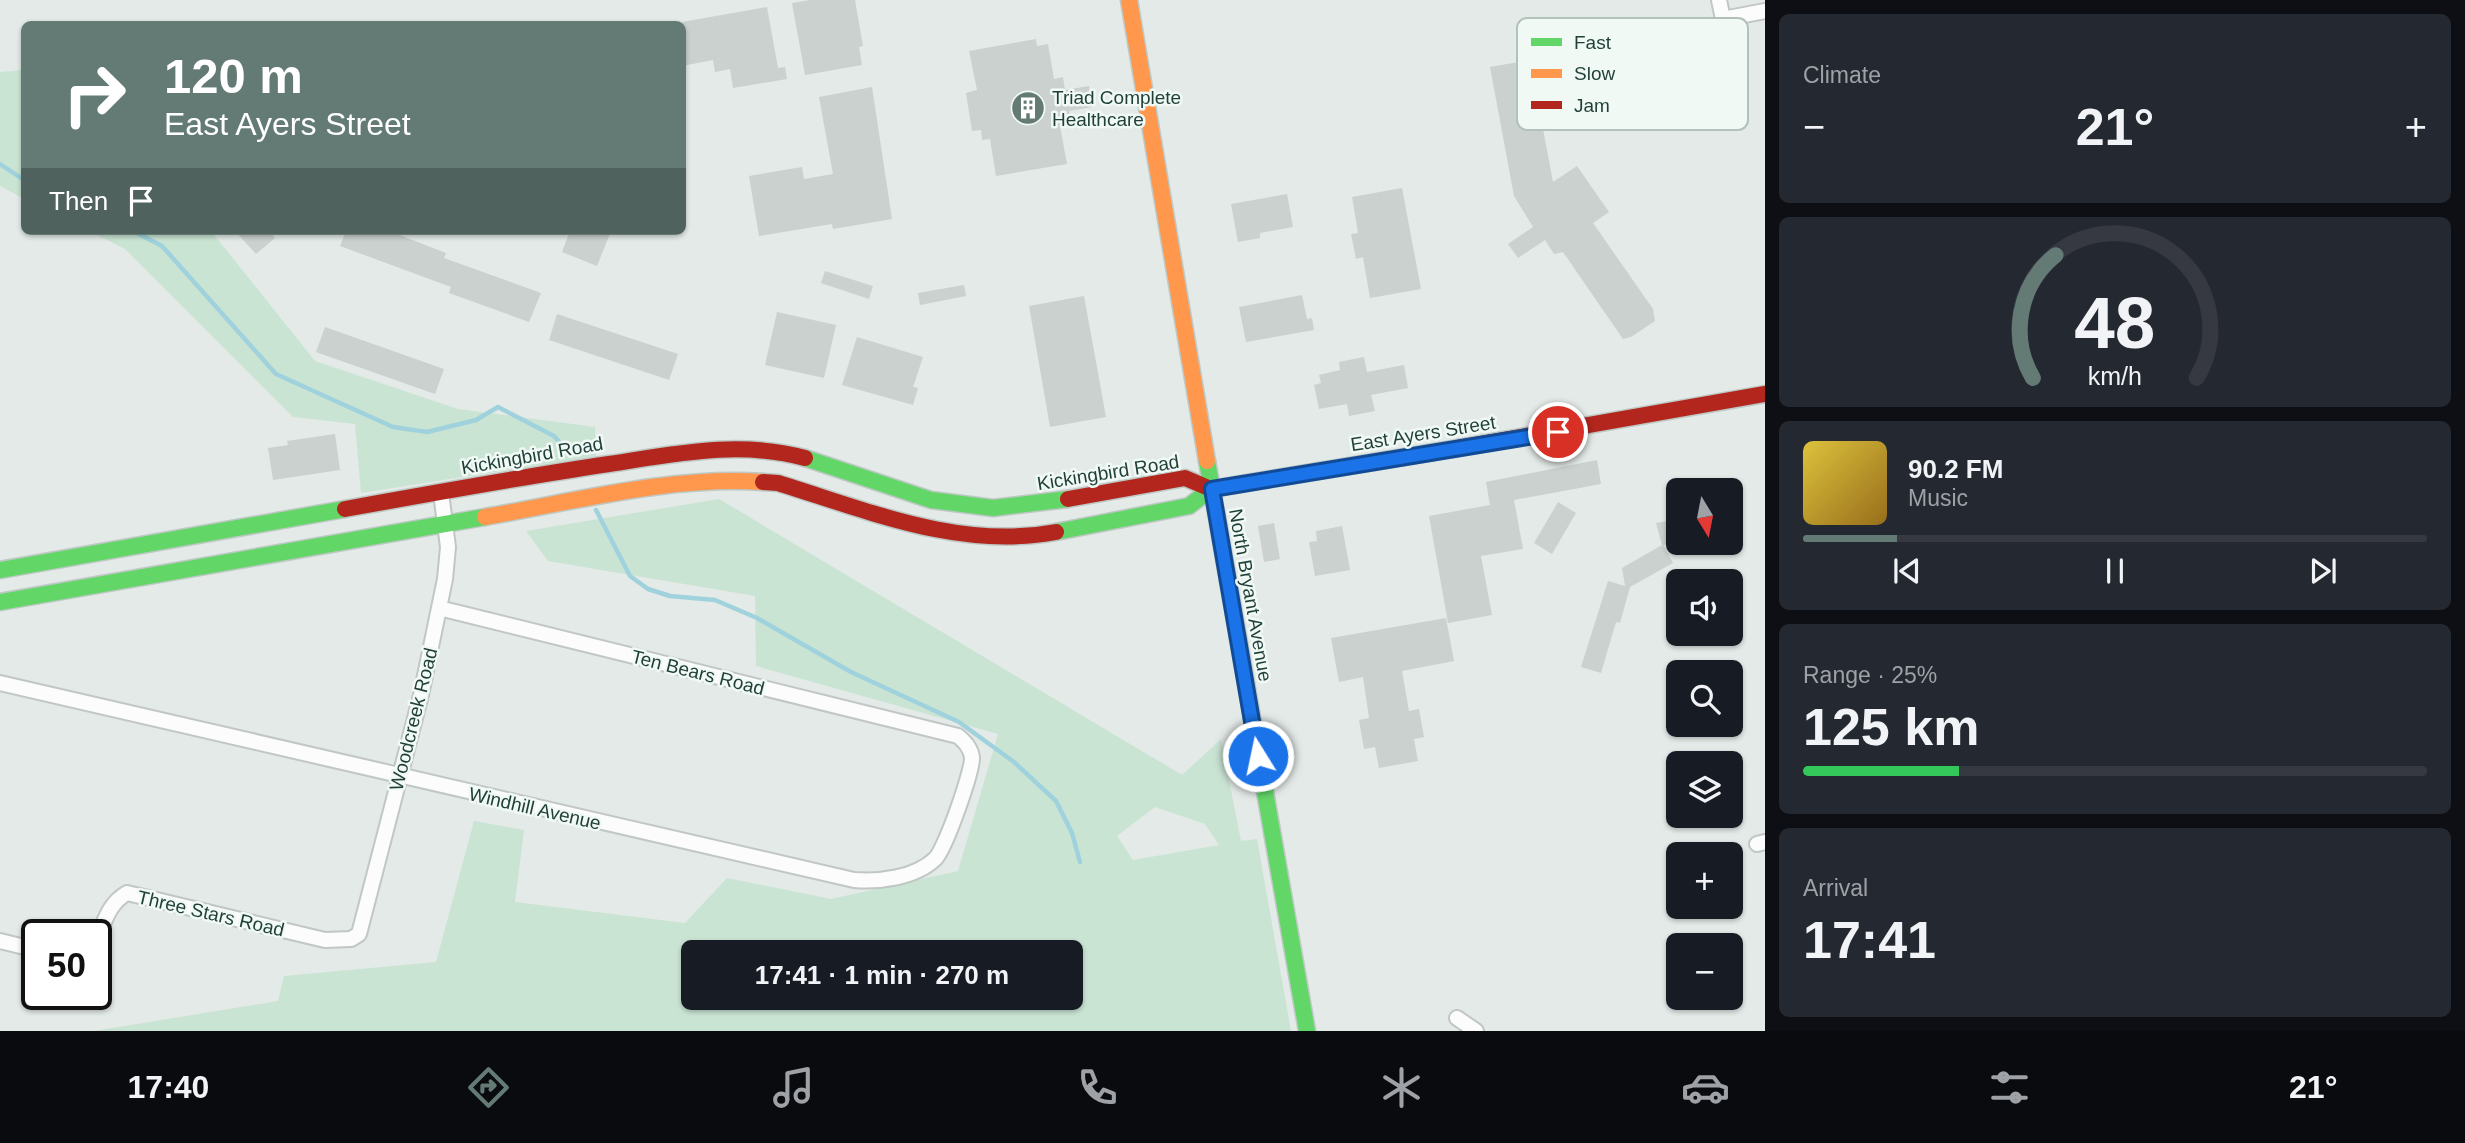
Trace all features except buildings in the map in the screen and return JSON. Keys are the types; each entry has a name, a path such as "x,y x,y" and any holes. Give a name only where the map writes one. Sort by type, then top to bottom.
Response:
{"street":[{"name":"North Bryant Avenue","path":"1129,0 1307,1031"},
{"path":"1719,0 1723,18"},
{"path":"1728,18 1765,11"},
{"name":"East Ayers Street","path":"1212,489 1610,424 1765,394"},
{"name":"Kickingbird Road","path":"0,570 684,450 747,448 802,457 931,500 980,507 1031,505 1185,478 1212,489"},
{"path":"0,602 683,482 720,479 778,483 954,535 987,538 1029,537 1189,506 1212,489"},
{"name":"Woodcreek Road","path":"351,939 359,934 366,914 421,695 439,608 448,547 440,493"},
{"path":"295,520 302,549"},
{"path":"185,538 191,568"},
{"name":"Ten Bears Road","path":"439,608 958,736"},
{"name":"Windhill Avenue","path":"0,682 399,777 853,880 875,881 915,871 936,858 947,840 972,760 968,746 958,736"},
{"name":"Three Stars Road","path":"105,919 109,908 127,894 325,940 351,939"},
{"path":"0,941 21,946"},
{"path":"1457,1018 1476,1031"}],"green space":[{"path":"21,70 21,197 0,186 0,72"},
{"path":"97,235 214,235 315,361 458,409 595,427 596,456 361,493 355,424 293,417 125,249"},
{"path":"719,499 1182,775 1221,739 1241,841 1257,839 1291,1031 94,1031 278,1001 284,976 436,962 474,821 524,830 515,902 685,923 727,878 831,899 958,871 998,734 756,666 755,596 548,561 526,531","holes":["1155,807 1205,824 1219,845 1133,860 1117,836"]}],"waterway":[{"path":"0,164 21,178"},
{"path":"141,235 162,246 276,374 393,427 427,432 476,420 498,407 554,436 571,455"},
{"path":"596,510 630,576 648,589 670,596 715,600 757,618 851,672 959,722 1014,762 1056,801 1072,833 1080,862"}],"traffic: fast":[{"path":"1056,532 1189,506 1211,489 1458,448"},
{"path":"805,458 931,500 993,508 1068,499"},
{"path":"1207,461 1307,1031"},
{"path":"0,570 345,509"},
{"path":"0,602 485,517"}],"traffic: slow":[{"path":"1129,0 1207,461"},
{"path":"485,517 658,486 728,481 763,482"}],"traffic: jam":[{"path":"1458,448 1765,394"},
{"path":"345,509 707,450 756,450 805,458"},
{"path":"1068,499 1185,478 1211,489"},
{"path":"763,482 778,483 881,516 950,532 985,536 1056,532"}],"place":[{"name":"Triad Complete Healthcare","path":"1028,108"}],"route":[{"path":"1258,756 1212,489 1558,432"}]}
